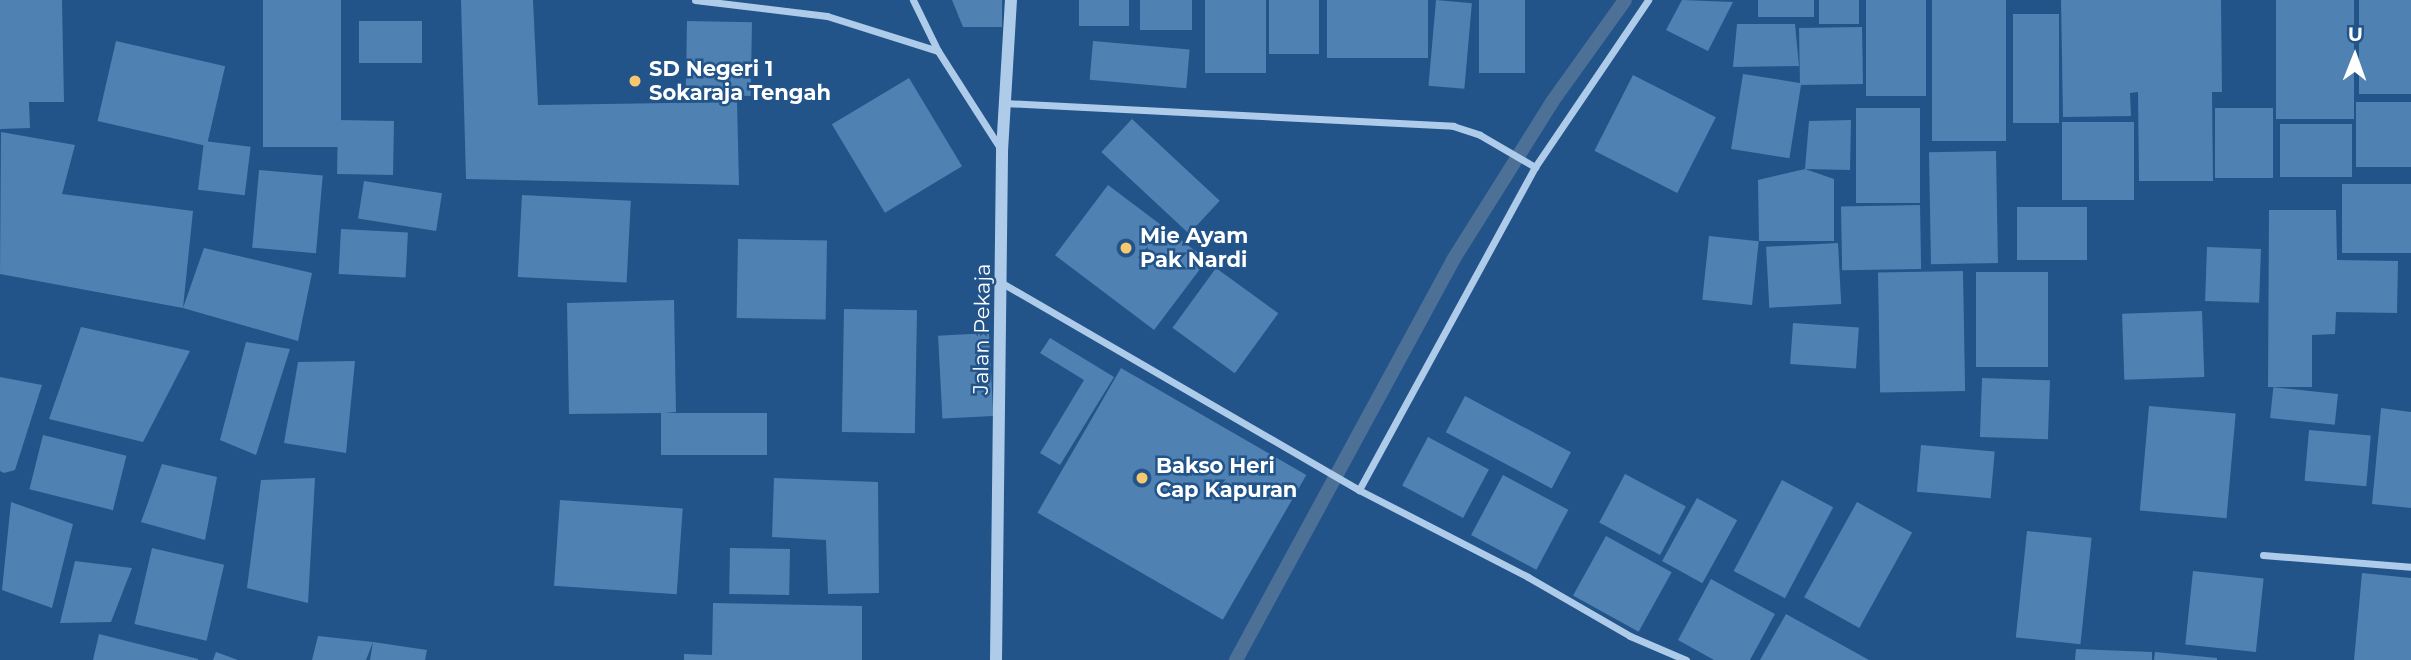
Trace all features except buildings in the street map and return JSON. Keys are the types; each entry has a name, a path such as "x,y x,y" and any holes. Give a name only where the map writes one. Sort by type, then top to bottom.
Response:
{"street":[{"path":"695,0 746,3 827,16 938,51"},
{"path":"913,0 938,51 1002,151"},
{"name":"Jalan Pekaja","path":"996,660 1003,283 1002,151 1011,0"},
{"path":"1357,488 1533,165 1648,0"},
{"path":"1005,103 1453,126 1480,135 1533,165"},
{"path":"1003,283 1357,488 1528,577 1630,636 1686,660"},
{"path":"2263,555 2411,567"}],"waterway":[{"path":"1236,660 1453,260 1552,102 1625,0"}],"place":[{"name":"SD Negeri 1 Sokaraja Tengah","path":"635,81"},
{"name":"Mie Ayam Pak Nardi","path":"1126,248"},
{"name":"Bakso Heri Cap Kapuran","path":"1142,478"}]}
